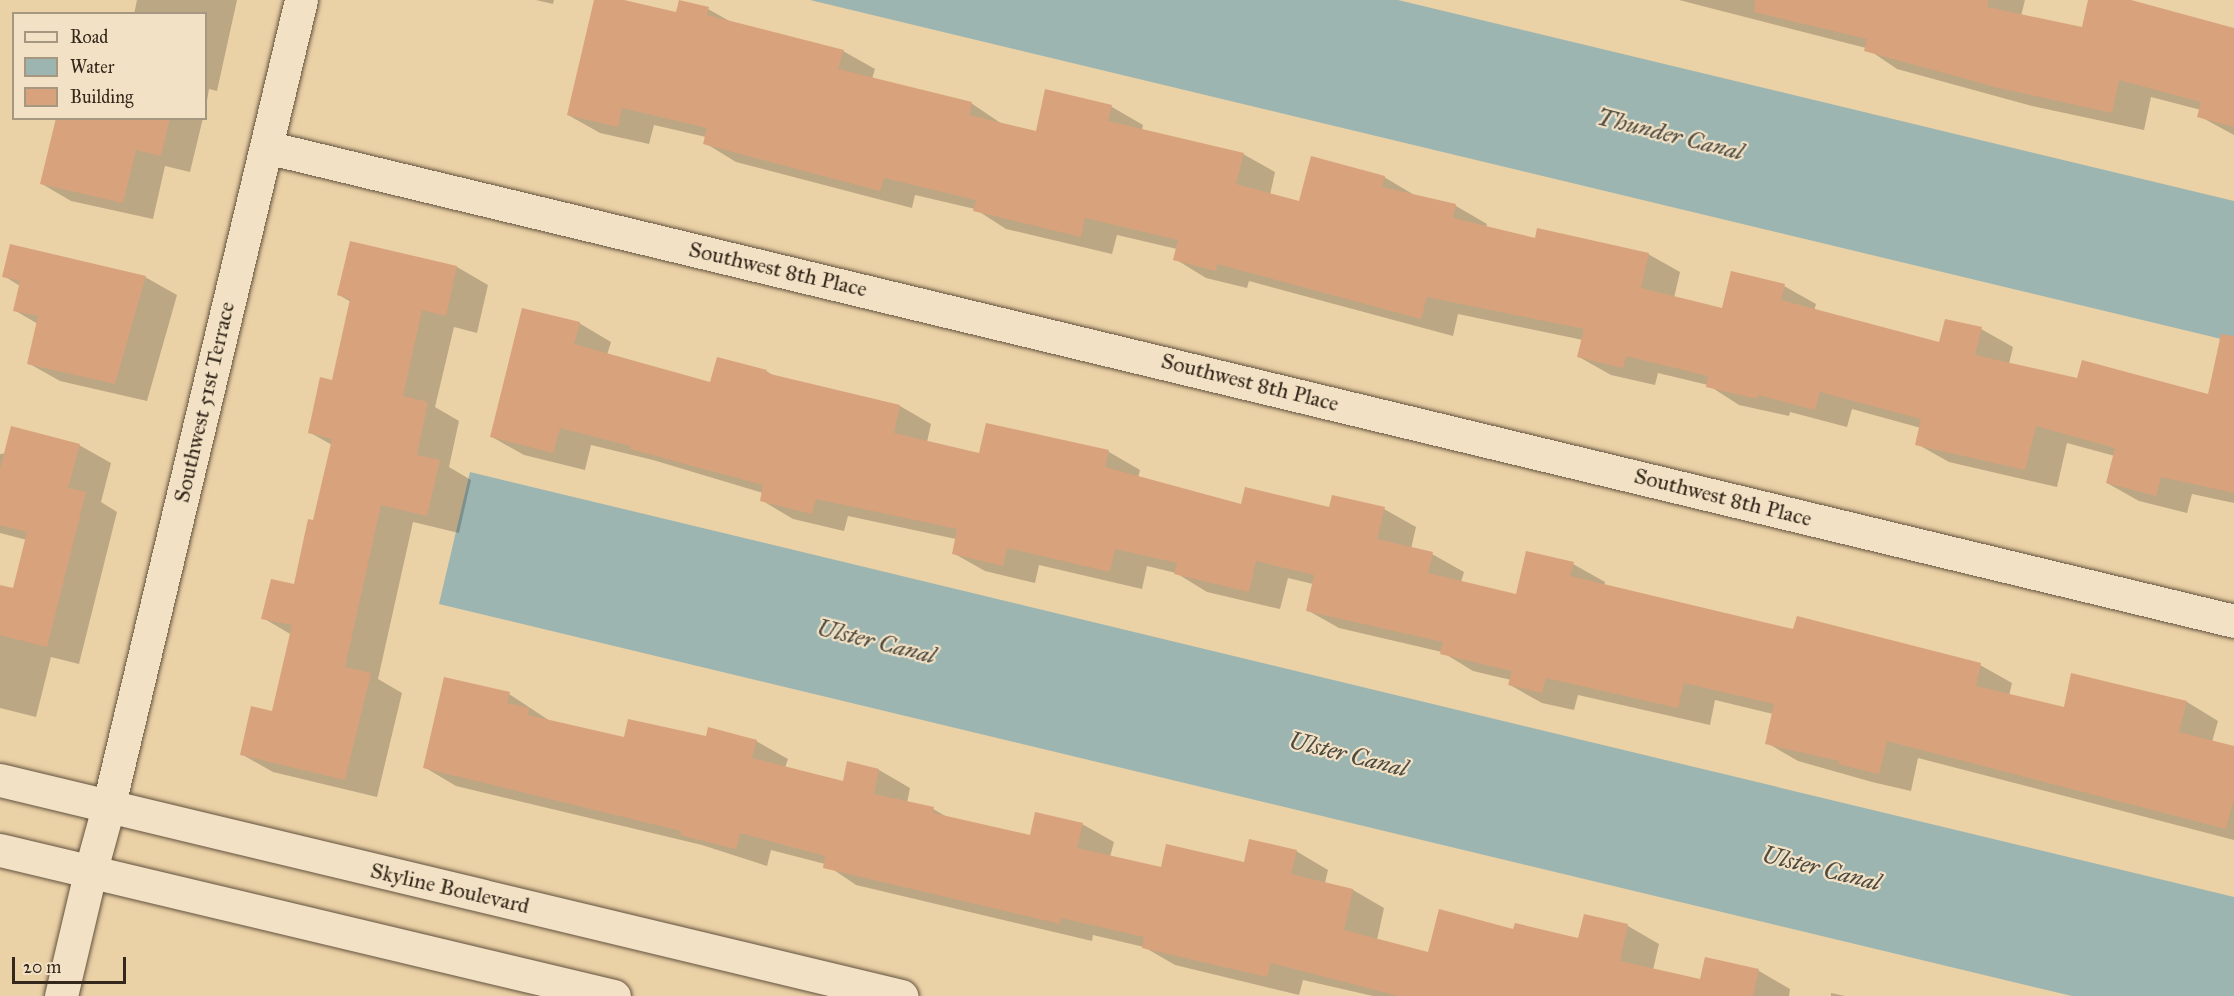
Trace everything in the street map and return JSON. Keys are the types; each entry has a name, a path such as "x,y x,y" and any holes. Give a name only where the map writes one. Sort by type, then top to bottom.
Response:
{"street":[{"name":"Southwest 51st Terrace","path":"90,873 109,804 301,0"},
{"name":"Southwest 8th Place","path":"266,147 2234,621"},
{"name":"Skyline Boulevard","path":"0,780 109,804 901,996"},
{"path":"0,850 614,996"},
{"path":"61,996 90,873"}],"water":[{"name":"Thunder Canal","path":"810,0 1398,0 2234,201 2234,342"},
{"name":"Ulster Canal","path":"470,472 2234,897 2234,996 2072,996 439,604"}],"building":[{"path":"594,0 624,0 676,12 679,0 709,7 707,15 844,50 838,69 972,102 969,115 1036,131 1045,89 1112,105 1108,121 1244,153 1236,184 1299,201 1311,156 1385,176 1382,187 1456,204 1453,218 1535,238 1537,228 1649,253 1641,288 1722,308 1731,271 1785,284 1781,300 1939,342 1945,319 1982,327 1975,355 2077,378 2082,360 2208,394 2221,334 2234,336 2234,493 2161,477 2156,496 2106,483 2115,448 2036,426 2025,470 1915,445 1921,419 1820,392 1815,410 1758,395 1757,399 1706,387 1708,376 1626,356 1623,368 1577,357 1584,329 1427,297 1421,319 1217,264 1216,271 1173,260 1178,240 1085,218 1081,237 973,211 976,200 884,178 880,191 703,144 707,128 622,108 618,127 567,115"},
{"path":"1755,0 1989,0 1987,7 2082,27 2088,0 2131,0 2234,28 2234,127 2197,117 2201,102 2119,80 2112,113 1999,88 1864,51 1867,39 1754,12"},
{"path":"56,120 170,120 161,156 136,150 123,203 40,184"},
{"path":"350,241 457,266 446,316 422,310 403,396 428,402 417,455 440,460 427,516 381,505 345,667 371,673 345,780 240,755 251,706 272,711 292,625 261,619 271,579 294,584 308,519 313,520 332,439 308,433 320,377 332,380 350,299 337,295"},
{"path":"10,244 146,276 115,384 27,364 38,316 13,311 20,281 2,277"},
{"path":"522,308 580,322 574,344 710,382 717,357 767,370 766,373 900,405 894,433 979,453 986,423 1109,450 1105,467 1241,504 1245,487 1329,507 1332,495 1385,507 1377,539 1433,552 1428,573 1516,594 1526,551 1574,562 1570,576 1793,629 1797,616 1981,663 1976,686 2064,707 2071,673 2187,701 2179,732 2234,746 2234,798 2226,829 1887,741 1879,774 1838,764 1839,761 1765,744 1774,704 1684,683 1678,708 1546,678 1542,693 1508,685 1512,671 1440,654 1443,642 1306,611 1314,575 1256,561 1249,592 1174,574 1177,563 1115,549 1110,572 1007,548 1003,566 952,554 957,529 816,499 812,514 760,501 763,485 630,449 631,446 560,428 553,453 490,437"},
{"path":"11,426 80,444 68,488 86,492 47,647 0,635 0,585 13,588 27,532 0,525 0,469"},
{"path":"444,677 510,692 507,703 529,708 528,715 624,737 628,719 706,736 708,727 757,740 752,758 843,781 847,761 879,769 874,794 934,807 933,813 1030,835 1035,812 1083,823 1077,848 1161,867 1166,844 1244,862 1249,839 1297,850 1291,874 1353,889 1344,930 1428,952 1439,909 1513,929 1515,923 1578,938 1584,914 1628,924 1620,961 1700,979 1705,957 1759,969 1753,996 1399,996 1271,963 1267,977 1142,948 1144,937 1061,918 1060,924 823,868 825,856 740,833 736,849 680,835 681,831 423,768"}]}
